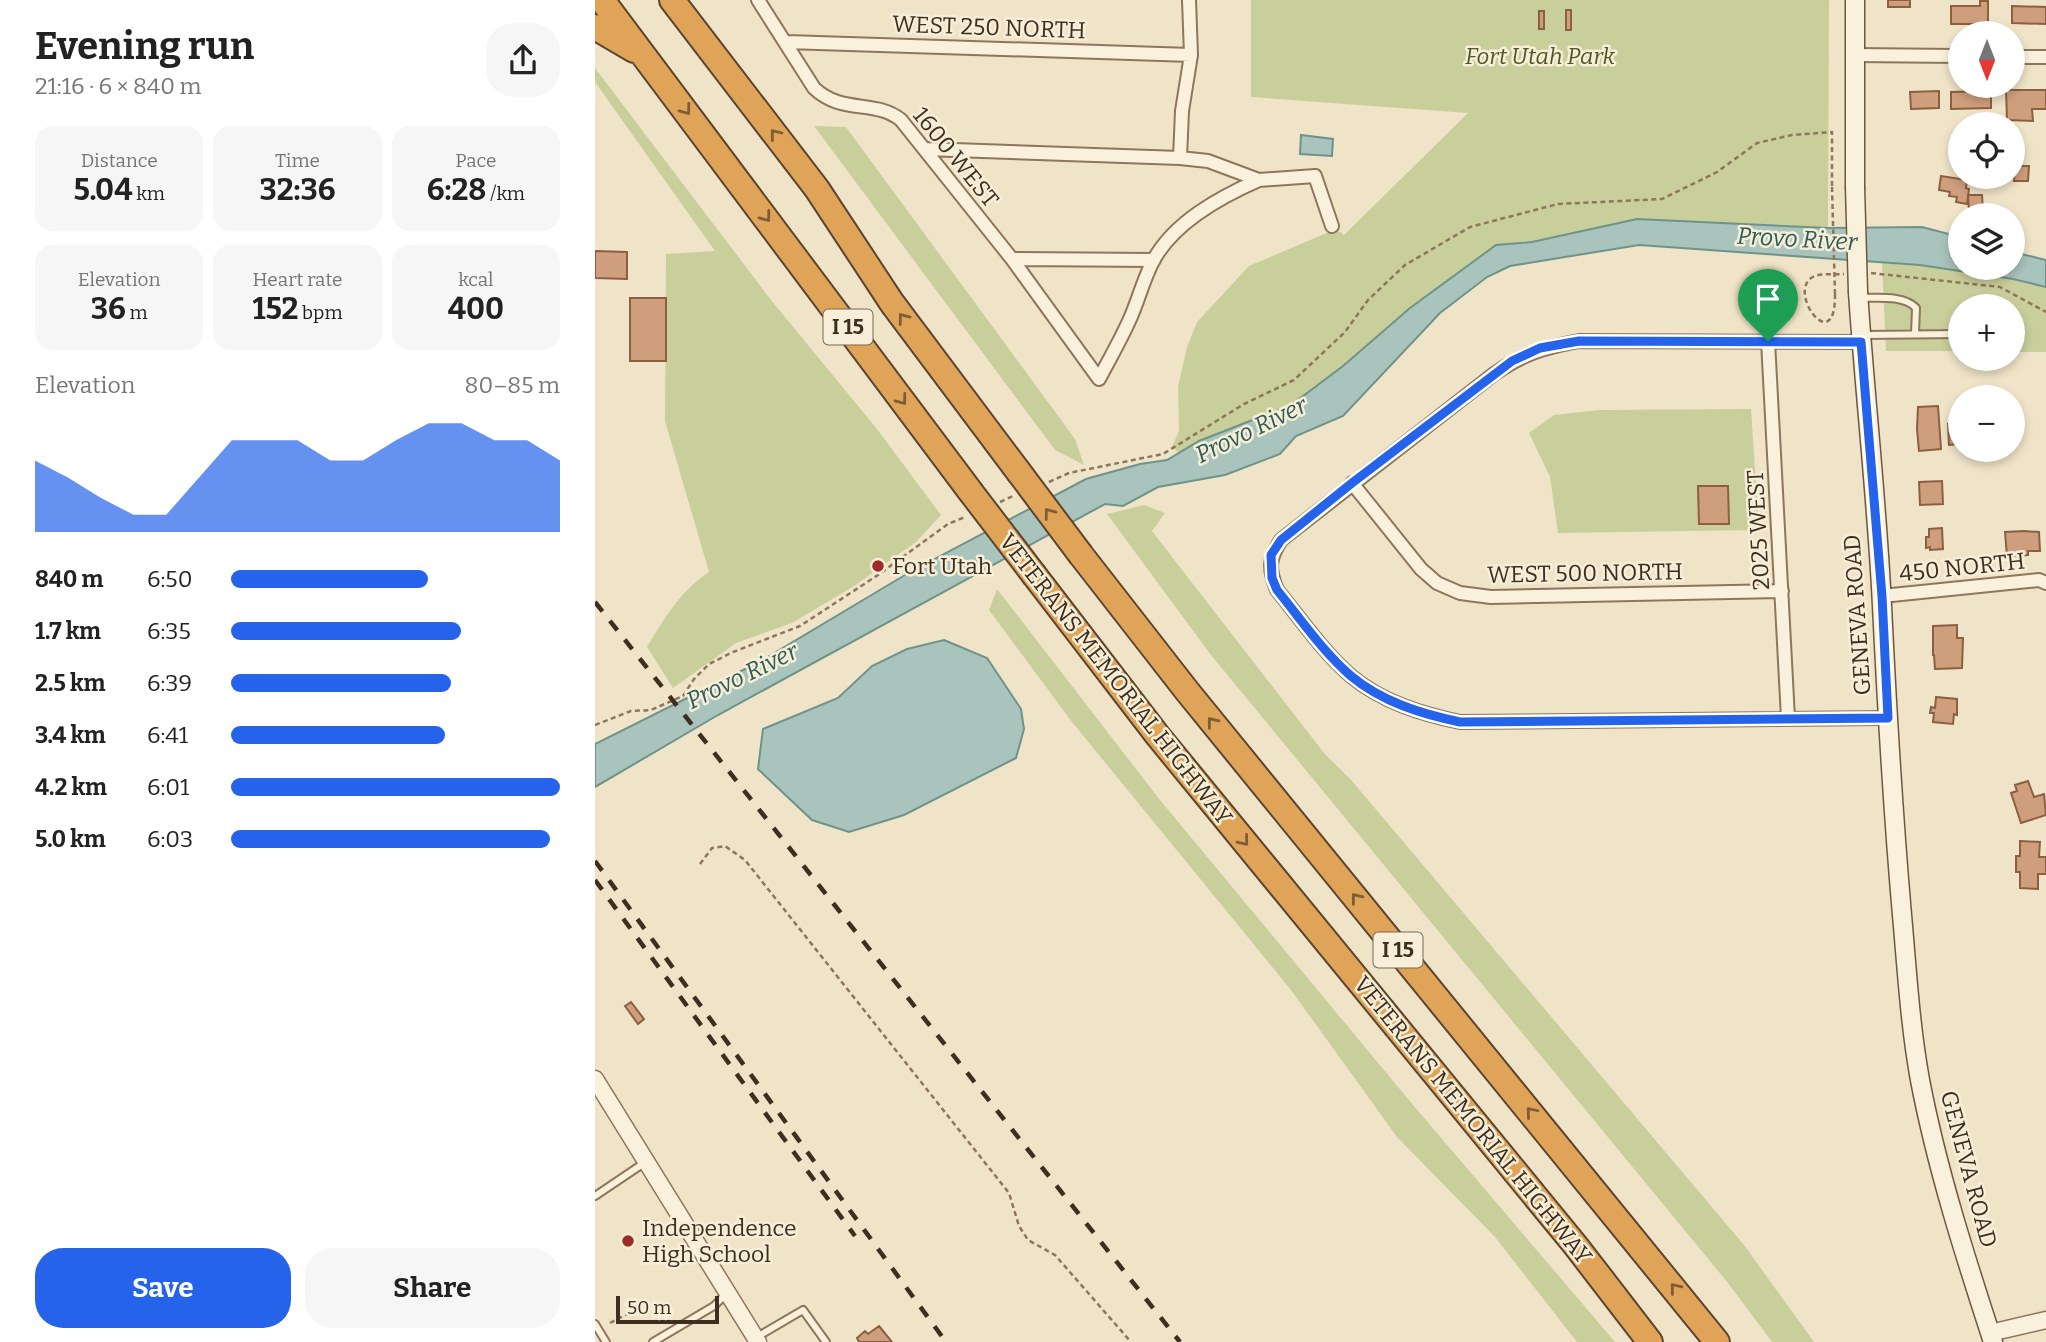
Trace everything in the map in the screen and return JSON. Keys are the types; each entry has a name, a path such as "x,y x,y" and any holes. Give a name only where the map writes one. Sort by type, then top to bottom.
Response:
{"highway":[{"name":"VETERANS MEMORIAL HIGHWAY","path":"602,0 971,502 1035,576 1158,736 1584,1255 1650,1342"},
{"name":"VETERANS MEMORIAL HIGHWAY","path":"672,0 817,188 892,303 1019,482 1081,555 1187,691 1717,1342"},
{"path":"595,27 646,57"}],"main road":[{"name":"GENEVA ROAD","path":"1855,0 1855,187 1861,339 1882,596 1908,1003 1933,1140 1992,1337"}],"street":[{"name":"1600 WEST","path":"758,0 814,88 824,98 894,114 1012,259 1099,379 1128,323 1154,260"},
{"path":"1180,158 1182,111 1191,55 1189,0"},
{"name":"WEST 250 NORTH","path":"787,42 1191,55"},
{"path":"1854,55 1948,56"},
{"path":"2025,57 2046,57"},
{"path":"925,149 1180,158 1208,161 1259,180"},
{"path":"1012,259 1154,260 1170,239 1192,218 1226,194 1259,180 1315,176 1332,226"},
{"path":"1861,339 1579,341 1540,348 1512,361 1494,374 1281,540 1271,555 1272,578 1277,590 1353,678 1397,704 1423,715 1460,722 1888,718"},
{"name":"2025 WEST","path":"1768,341 1788,718"},
{"name":"WEST 500 NORTH","path":"1352,483 1421,569 1437,583 1460,593 1492,597 1782,591"},
{"name":"450 NORTH","path":"1882,596 2039,580 2046,583"},
{"path":"595,1079 757,1340"},
{"path":"1992,1337 2046,1320"}],"lane":[{"path":"1859,295 1911,303 1916,308 1915,334"},
{"path":"1861,339 1948,334"},
{"path":"595,1196 646,1162"},
{"path":"653,1342 715,1306 727,1293"},
{"path":"757,1340 803,1310 826,1342"},
{"path":"595,1324 606,1342"}],"path":[{"path":"1045,483 1069,473 1163,454 1244,404 1294,380 1345,332 1368,300 1405,265 1470,227 1558,204 1662,199 1717,172 1757,143 1792,135 1832,132 1832,187 1835,294 1835,312 1832,318 1826,321 1818,320 1812,315 1806,300 1806,286 1814,276 1854,274"},
{"path":"1868,273 1882,272 2000,287 2046,312"},
{"path":"996,504 1019,482"},
{"path":"595,725 631,711 651,710 683,696 694,679 709,664 800,626 899,561 971,502"},
{"path":"700,864 712,848 725,846 745,860 1009,1193 1019,1226 1028,1240 1055,1255 1131,1342"},
{"path":"610,1323 629,1313"}],"green space":[{"name":"Fort Utah Park","path":"1251,0 1829,0 1828,228 1637,219 1532,242 1523,241 1291,405 1199,441 1179,453 1172,447 1179,431 1178,387 1187,347 1197,322 1249,266 1336,229 1344,235 1468,113 1251,97"},
{"path":"595,68 771,300 877,429 941,515 916,542 854,586 792,623 736,643 673,688 647,647 682,596 709,572 665,421 666,254 715,251 595,82"},
{"path":"814,126 846,127 1075,439 1084,465 1055,450"},
{"path":"1882,263 1948,269 1948,280 2014,280 2046,287 2046,352 2025,352 2025,294 1948,294 1948,351 1886,351"},
{"path":"1751,409 1759,530 1558,533 1550,477 1529,433 1554,415 1600,410"},
{"path":"1144,505 1165,513 1152,531 1324,753 1352,781 1744,1245 1814,1342 1772,1342 1728,1283 1211,655 1107,514"},
{"path":"997,589 1160,800 1408,1099 1615,1342 1577,1342 1495,1237 1397,1137 1291,990 1072,722 989,610"}],"water":[{"path":"1301,135 1333,139 1332,156 1300,154"},
{"name":"Provo River","path":"1637,219 1828,228 1922,227 1948,234 1948,269 1639,245 1510,266 1487,277 1440,313 1343,416 1296,436 1280,454 1225,475 1158,487 1123,506 1105,504 718,715 595,787 595,744 761,661 910,572 1086,479 1140,464 1167,460 1199,441 1291,405 1343,366 1410,308 1496,245 1532,242"},
{"path":"2025,255 2046,260 2046,287 2017,280 2025,280"},
{"path":"944,640 987,658 1021,709 1024,729 1016,758 904,815 849,832 812,820 758,769 763,729 838,698 872,666 907,649"}],"building":[{"path":"1888,0 1910,0 1910,7 1888,7"},
{"path":"1980,1 1988,1 1988,21 1951,21 1951,6 1980,6"},
{"path":"2012,6 2046,7 2046,24 2012,21"},
{"path":"1566,10 1571,10 1571,30 1566,30"},
{"path":"1539,11 1544,11 1544,29 1539,29"},
{"path":"2025,90 2046,90 2046,109 2032,109 2033,121 2025,121 2025,112 2007,112 2006,98 2025,98"},
{"path":"1939,91 1939,108 1911,109 1910,92"},
{"path":"1951,98 1991,98 1991,108 1951,109"},
{"path":"2025,166 2029,166 2028,181 2025,181"},
{"path":"1941,176 1948,177 1948,189 1969,189 1967,203 1956,202 1957,197 1949,196 1950,192 1939,190"},
{"path":"1968,195 1982,195 1983,203 1968,203"},
{"path":"595,251 627,252 627,279 595,278"},
{"path":"630,298 666,298 666,361 630,361"},
{"path":"1938,406 1941,449 1919,451 1918,407"},
{"path":"1942,481 1943,504 1920,505 1919,482"},
{"path":"1698,486 1728,486 1729,524 1699,524"},
{"path":"1942,528 1943,549 1926,548 1929,529"},
{"path":"2005,532 2039,532 2040,551 2028,551 2028,555 2007,556"},
{"path":"1957,625 1957,638 1963,638 1962,668 1935,669 1933,626"},
{"path":"1936,697 1957,699 1957,715 1954,714 1953,724 1933,722 1934,713 1930,713 1931,707 1935,708"},
{"path":"2028,781 2034,797 2044,794 2046,815 2021,823 2011,793 2017,791 2015,785"},
{"path":"2020,841 2040,842 2039,857 2046,857 2046,874 2038,874 2038,889 2020,888 2016,856 2020,856"},
{"path":"631,1002 644,1019 638,1024 625,1006"},
{"path":"879,1326 892,1342 859,1342 857,1338 865,1331 868,1334"}],"railway":[{"path":"595,602 1180,1342"},
{"path":"595,861 946,1342"},
{"path":"595,880 855,1236"}],"place":[{"name":"Fort Utah","path":"878,566"},
{"name":"Independence High School","path":"628,1241"}],"route":[{"path":"1579,341 1768,341 1861,342 1882,596 1888,718 1460,722 1423,715 1397,704 1353,678 1277,590 1272,578 1271,555 1281,540 1512,361 1540,348 1579,341"}]}
